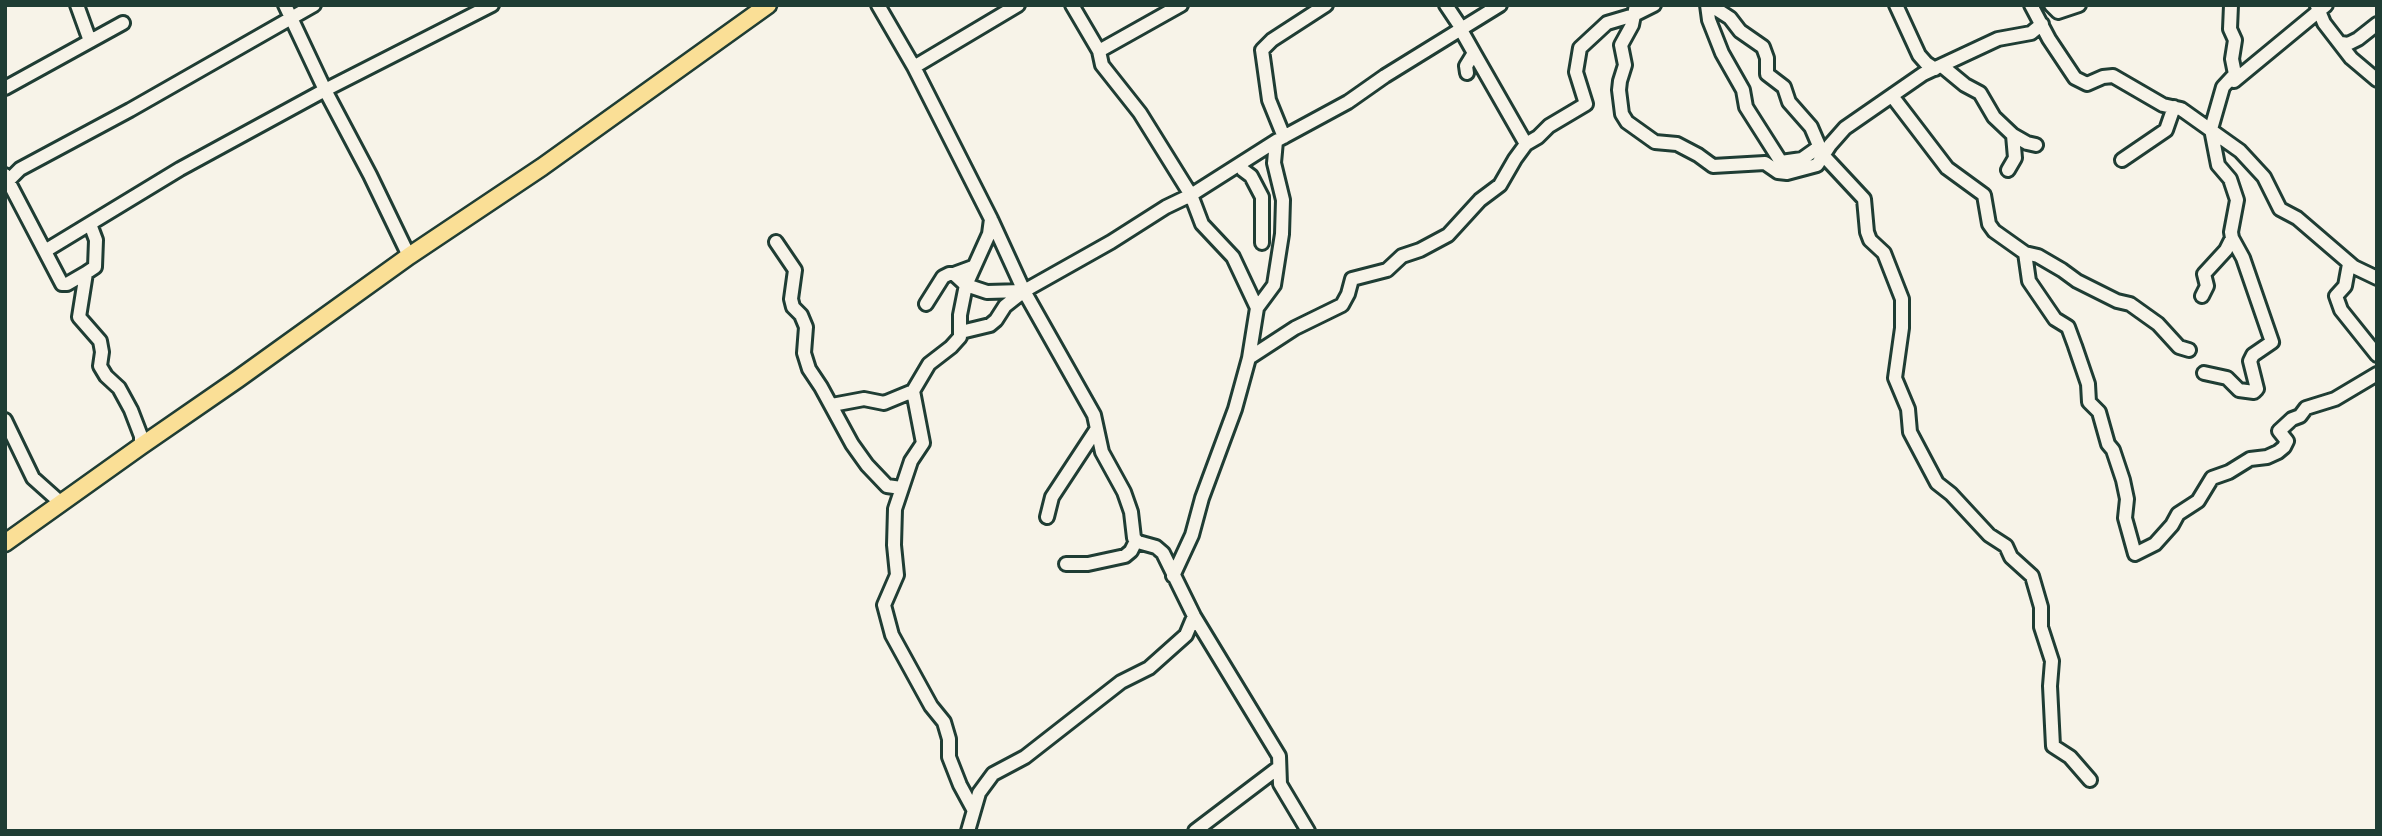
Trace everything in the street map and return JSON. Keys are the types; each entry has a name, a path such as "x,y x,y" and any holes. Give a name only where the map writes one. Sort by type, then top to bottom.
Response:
{"main road":[{"path":"5,543 144,441 238,379 409,256 542,167 768,5"}],"street":[{"path":"77,5 90,41"},
{"path":"90,224 97,250 95,267 67,284 62,284 6,178 130,110 288,11 314,5"},
{"path":"878,5 914,67 991,219 1024,291 1094,415 1102,452 1124,492 1136,541 1131,551 1125,556 1088,564 1066,564"},
{"path":"914,67 1018,5"},
{"path":"1099,51 1181,5"},
{"path":"1173,576 1192,534 1202,498 1235,409 1249,358 1257,308 1274,285 1282,234 1283,200 1273,153 1280,139 1269,100 1262,50 1272,40 1326,5"},
{"path":"1446,5 1526,144"},
{"path":"961,332 990,325 1005,306 1024,291 1191,195 1280,139 1348,102 1500,5"},
{"path":"1249,358 1295,328 1342,305 1352,279 1387,270 1402,256 1448,235 1480,200 1500,186 1526,144 1549,126 1586,104 1576,72 1578,52 1607,23 1635,10 1654,5"},
{"path":"1708,5 1730,18 1740,31 1763,47 1767,58 1767,74 1784,87 1789,102 1811,127 1821,151 1864,199 1870,240 1884,253 1902,299 1902,328 1895,378 1908,409 1910,432 1937,483 1951,494 1989,535 2006,546 2011,557 2032,576 2041,607 2041,627 2052,661 2050,686 2053,746 2073,759 2090,780"},
{"path":"1708,5 1709,20 1743,90 1746,107 1781,162 1802,159 1821,151 1845,128 1932,68 1998,39 2031,33 2042,24"},
{"path":"1896,5 1919,55 1932,68 1980,93 1994,117 2013,135 2036,145"},
{"path":"2031,5 2049,39 2082,84 2113,76 2163,105 2181,109 2236,148 2264,177 2280,209 2297,218 2349,264 2377,278"},
{"path":"2051,5 2058,12 2078,5"},
{"path":"2204,373 2227,378 2239,390 2254,392 2257,389 2250,361 2253,355 2272,342 2243,258 2232,239 2237,200 2230,179 2218,165 2211,129 2223,86 2236,71 2232,60 2235,40 2230,29 2231,5"},
{"path":"45,251 180,169 486,6"},
{"path":"2220,96 2253,64 2262,60 2321,7 2325,23 2351,58 2377,80"},
{"path":"1077,8 1099,51 1102,65 1140,113 1191,195 1202,224 1233,257 1257,308"},
{"path":"1635,10 1632,24 1621,45 1625,65 1620,81 1622,114 1631,125 1654,142 1677,144 1713,166 1765,163 1778,173 1787,173 1814,167 1821,161 1821,151"},
{"path":"288,11 409,256"},
{"path":"5,89 123,23"},
{"path":"2341,43 2348,44 2358,39 2377,24"},
{"path":"1467,73 1466,66 1474,53"},
{"path":"1892,96 1947,168 1984,195 1991,228 2025,253 2038,256 2089,288 2130,304 2158,324 2179,348 2189,350"},
{"path":"2122,160 2166,130 2174,107"},
{"path":"2008,170 2015,158 2013,135"},
{"path":"1240,164 1251,176 1262,197 1262,243"},
{"path":"832,405 864,399 884,403 913,391 929,364 951,347 961,332 960,315 966,285 989,234 991,219"},
{"path":"2202,296 2207,286 2204,274 2232,239"},
{"path":"776,242 795,270 791,299 793,307 804,320 804,354 809,369 867,465 887,485 901,488"},
{"path":"2025,253 2029,281 2055,319 2068,327 2072,336 2088,384 2089,402 2099,412 2123,480 2127,499 2125,518 2135,554 2155,544 2178,514 2198,501 2212,478 2230,472 2250,459 2267,457 2284,447 2287,442 2279,431 2292,419 2300,416 2306,408 2334,399 2377,374"},
{"path":"2349,264 2346,286 2336,296 2341,310 2377,355"},
{"path":"926,304 943,277 973,267"},
{"path":"86,273 79,317 100,341 100,366 131,410 144,441"},
{"path":"954,274 966,285 987,292 1024,291"},
{"path":"913,391 923,443 911,461 894,516 897,575 885,600 886,615 892,635 908,665 931,706 944,722 949,740 949,757 973,809"},
{"path":"5,420 33,478 61,503"},
{"path":"1047,517 1052,497 1096,430"},
{"path":"1136,541 1161,550 1194,616 1279,756 1280,783 1308,831"},
{"path":"968,831 979,793 993,774 1025,757 1121,682 1149,668 1186,635 1194,616"},
{"path":"1195,831 1278,768"}]}
